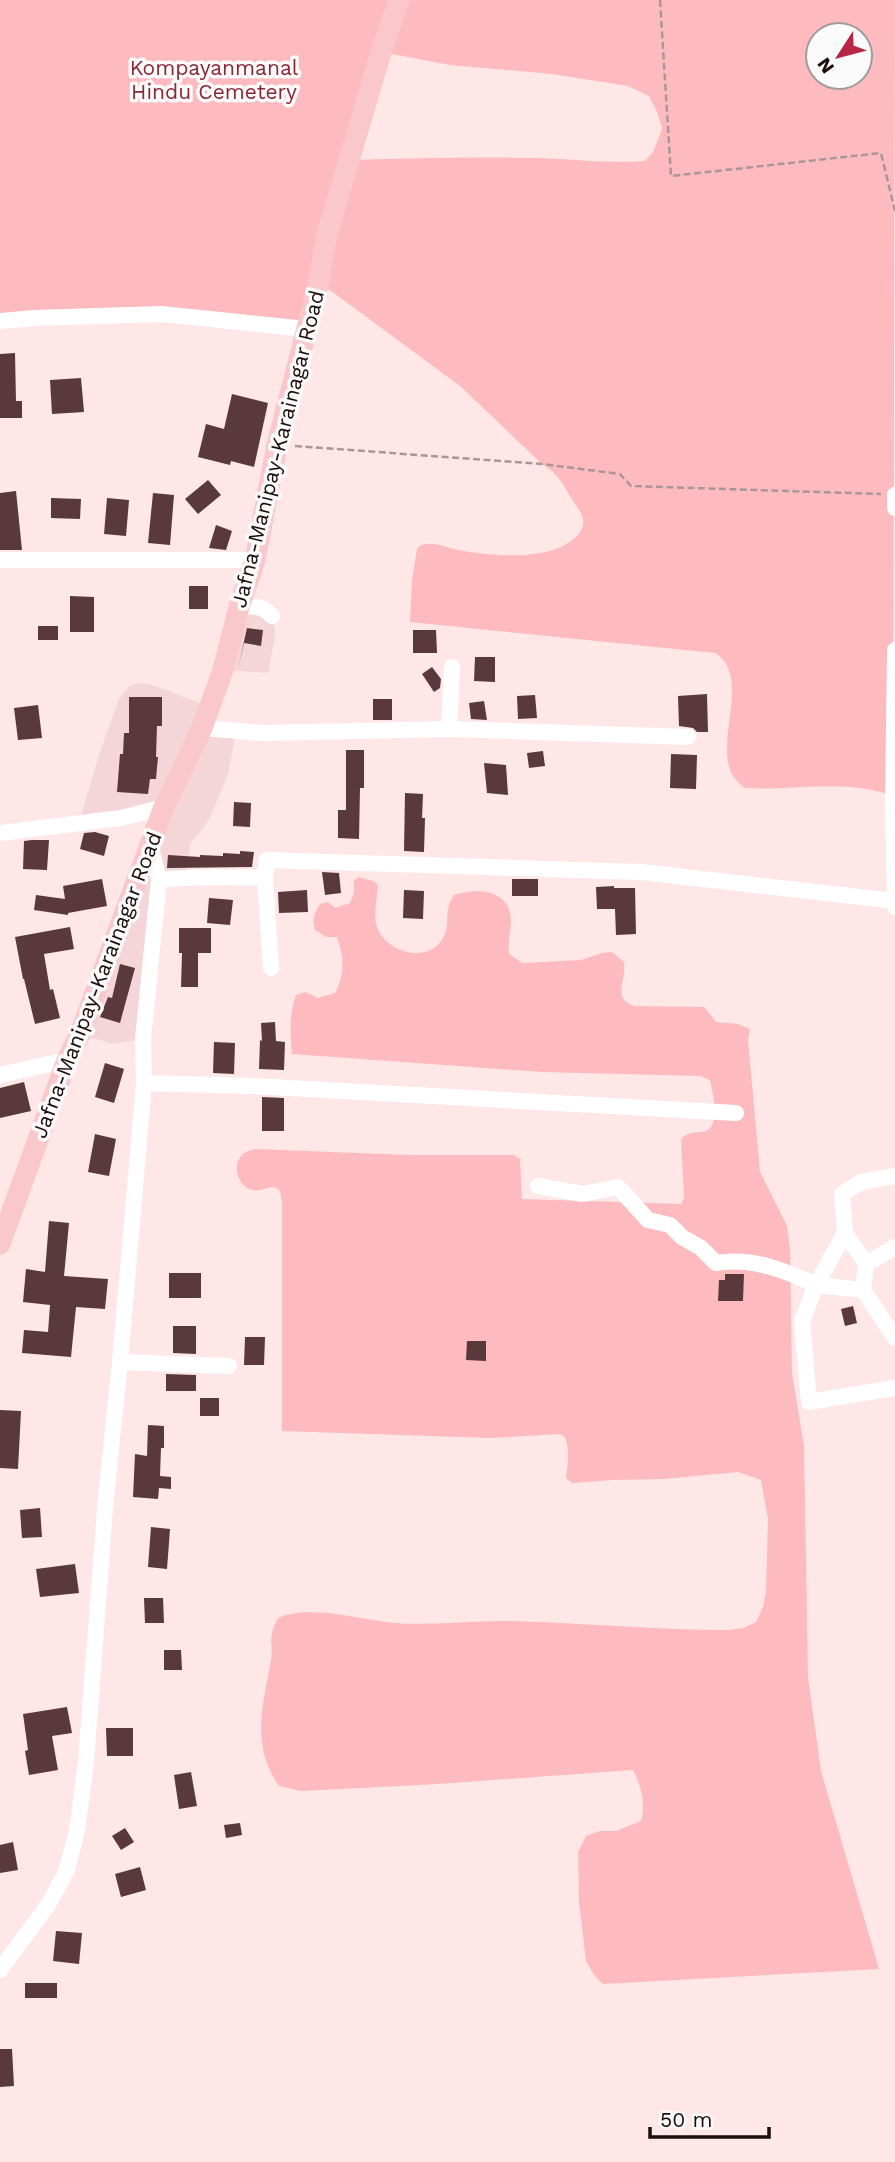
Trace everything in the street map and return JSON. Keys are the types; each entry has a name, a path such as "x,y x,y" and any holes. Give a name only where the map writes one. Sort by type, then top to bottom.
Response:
{"main road":[{"name":"Jafna-Manipay-Karainagar Road","path":"0,1244 67,1060 80,1034 151,848 164,807 202,728 223,670 239,607 255,560 277,445 319,281 327,238 381,52 399,0"}],"street":[{"path":"0,321 162,314 306,329"},
{"path":"895,495 895,508"},
{"path":"0,560 255,560"},
{"path":"239,607 258,605 272,616"},
{"path":"895,650 895,907"},
{"path":"449,729 452,667"},
{"path":"202,728 264,733 449,729 688,737"},
{"path":"0,833 121,818 164,807"},
{"path":"0,1970 48,1905 66,1872 77,1831 86,1762 106,1496 121,1362 144,1083 143,1039 159,879 151,848"},
{"path":"271,968 265,878 267,860 641,872 895,901"},
{"path":"159,879 265,878"},
{"path":"0,1076 67,1060"},
{"path":"144,1083 268,1087 736,1113"},
{"path":"895,1176 861,1181 842,1194 845,1233 866,1264 863,1290 895,1338"},
{"path":"538,1186 583,1194 618,1187 648,1220 670,1226 716,1262 731,1260 777,1267 816,1285 863,1290"},
{"path":"845,1233 816,1285 802,1321 809,1402 895,1388"},
{"path":"866,1264 895,1247"},
{"path":"121,1362 229,1366"}],"path":[{"path":"660,0 671,176 881,153 895,211"},
{"path":"277,445 542,464 620,474 631,486 895,495"}],"shaded area":[{"path":"239,607 272,616 275,630 268,673 223,670"},
{"path":"137,683 169,691 209,707 202,727 236,731 228,774 205,826 190,844 185,877 159,879 143,1039 112,1044 80,1034 164,808 79,822 119,699 128,687"}],"green space":[{"name":"Kompayanmanal Hindu Cemetery","path":"0,0 895,0 893,796 838,786 745,788 731,772 727,758 731,676 725,663 715,653 410,622 412,580 417,549 421,545 434,544 486,554 519,555 550,551 575,538 582,528 583,520 557,476 460,386 319,282 306,329 162,314 0,321","holes":["381,52 450,65 552,74 628,86 649,96 662,129 653,152 645,161 538,158 351,160"]},
{"path":"358,877 378,885 376,923 386,941 404,951 424,952 441,941 447,927 449,904 454,895 485,892 499,897 509,909 509,954 522,963 581,960 612,952 624,962 622,993 627,1003 634,1006 704,1007 716,1022 738,1024 750,1029 748,1040 760,1172 787,1226 790,1249 792,1373 804,1446 808,1677 821,1771 879,1969 603,1984 586,1961 579,1902 578,1852 586,1836 600,1831 616,1831 641,1821 642,1795 633,1770 301,1791 279,1786 270,1770 264,1755 261,1724 272,1657 271,1636 278,1618 305,1612 408,1624 511,1621 729,1630 756,1622 766,1591 768,1519 761,1480 738,1472 572,1483 566,1478 568,1447 565,1437 560,1434 491,1438 282,1431 282,1202 280,1191 275,1187 255,1190 241,1182 238,1163 247,1152 256,1149 406,1155 514,1155 520,1159 522,1199 681,1204 684,1198 681,1139 709,1129 714,1117 710,1080 700,1076 543,1072 292,1054 291,1024 296,995 305,992 318,998 335,993 342,972 337,937 326,937 315,930 315,914 320,904 328,902 335,908 350,903 354,893 354,881"}],"building":[{"path":"15,353 16,401 22,401 22,418 0,418 0,354"},
{"path":"81,378 84,412 52,414 50,380"},
{"path":"232,394 268,403 254,467 231,461 230,465 198,457 206,424 224,429"},
{"path":"208,480 221,495 198,514 185,499"},
{"path":"16,491 22,550 0,550 0,493"},
{"path":"153,493 174,495 170,545 148,543"},
{"path":"51,498 81,499 80,519 51,518"},
{"path":"107,498 129,500 126,536 104,534"},
{"path":"216,525 232,531 226,550 209,548"},
{"path":"189,586 208,586 208,609 189,609"},
{"path":"70,596 94,597 94,632 70,632"},
{"path":"38,626 58,626 58,640 38,640"},
{"path":"247,628 263,630 261,646 244,643 238,668"},
{"path":"413,630 436,630 437,653 413,653"},
{"path":"475,657 495,657 495,682 474,681"},
{"path":"432,667 441,679 440,688 434,692 422,674"},
{"path":"707,694 708,732 697,732 693,728 679,726 678,696"},
{"path":"535,695 537,718 518,719 517,696"},
{"path":"129,697 162,697 162,726 157,726 156,779 150,779 148,794 117,792 124,733 129,733"},
{"path":"373,699 392,699 392,720 373,720"},
{"path":"484,701 487,720 471,719 469,703"},
{"path":"38,705 42,738 18,740 14,708"},
{"path":"346,750 364,750 364,788 360,788 359,839 338,838 338,810 346,810"},
{"path":"543,751 545,766 529,768 527,753"},
{"path":"671,754 697,755 696,789 670,788"},
{"path":"484,763 506,765 508,795 487,793"},
{"path":"405,793 423,794 424,852 404,851"},
{"path":"234,802 251,803 250,827 233,826"},
{"path":"95,832 109,836 104,856 80,849 84,833"},
{"path":"49,840 47,870 23,869 24,841"},
{"path":"240,851 254,852 252,867 167,868 168,855 223,856 223,853 240,854"},
{"path":"322,872 339,873 341,893 325,895"},
{"path":"102,879 107,906 68,915 34,910 36,895 65,899 63,886"},
{"path":"512,879 538,879 538,896 512,896"},
{"path":"596,887 635,888 636,934 616,935 615,909 597,909"},
{"path":"307,890 308,912 279,913 278,892"},
{"path":"404,890 424,891 423,919 403,918"},
{"path":"209,898 233,900 230,925 207,923"},
{"path":"70,927 74,949 44,954 50,990 53,989 60,1018 35,1024 15,937"},
{"path":"179,928 211,928 211,953 198,953 198,987 181,987 182,953 179,953"},
{"path":"120,964 135,968 120,1023 100,1017 108,997 112,998"},
{"path":"275,1022 276,1041 285,1042 284,1070 259,1069 261,1023"},
{"path":"214,1042 235,1043 234,1074 213,1073"},
{"path":"105,1063 124,1069 114,1103 95,1097"},
{"path":"24,1082 31,1111 0,1118 0,1088"},
{"path":"262,1097 284,1098 284,1131 262,1131"},
{"path":"95,1134 116,1139 109,1176 88,1172"},
{"path":"49,1221 69,1223 64,1276 108,1279 105,1309 76,1307 71,1357 22,1353 24,1330 48,1332 50,1305 23,1302 26,1269 45,1272"},
{"path":"169,1273 201,1273 201,1298 169,1298"},
{"path":"725,1274 744,1274 743,1301 718,1301 719,1280 725,1280"},
{"path":"853,1306 857,1323 845,1326 841,1309"},
{"path":"173,1326 196,1326 196,1354 173,1353"},
{"path":"245,1337 265,1337 264,1365 244,1365"},
{"path":"467,1341 486,1341 486,1361 466,1360"},
{"path":"166,1374 196,1375 196,1391 166,1391"},
{"path":"200,1398 219,1398 219,1416 200,1416"},
{"path":"0,1410 21,1411 18,1469 0,1468"},
{"path":"148,1425 164,1426 160,1476 171,1477 171,1489 159,1488 158,1499 133,1497 135,1454 147,1456"},
{"path":"40,1508 42,1537 22,1538 20,1510"},
{"path":"151,1527 170,1529 167,1569 148,1567"},
{"path":"75,1564 79,1593 40,1597 36,1569"},
{"path":"144,1598 163,1598 164,1623 145,1623"},
{"path":"164,1650 181,1650 182,1670 164,1670"},
{"path":"67,1707 72,1733 52,1736 58,1770 29,1775 23,1714"},
{"path":"106,1728 133,1728 133,1756 107,1756"},
{"path":"191,1772 197,1806 179,1809 174,1775"},
{"path":"240,1823 242,1835 226,1838 224,1825"},
{"path":"125,1828 134,1842 121,1850 112,1836"},
{"path":"13,1842 18,1870 0,1873 0,1845"},
{"path":"140,1867 146,1890 121,1897 115,1874"},
{"path":"56,1931 82,1933 79,1964 53,1961"},
{"path":"25,1983 57,1983 57,1998 25,1998"},
{"path":"0,2049 12,2049 14,2086 0,2087"}]}
